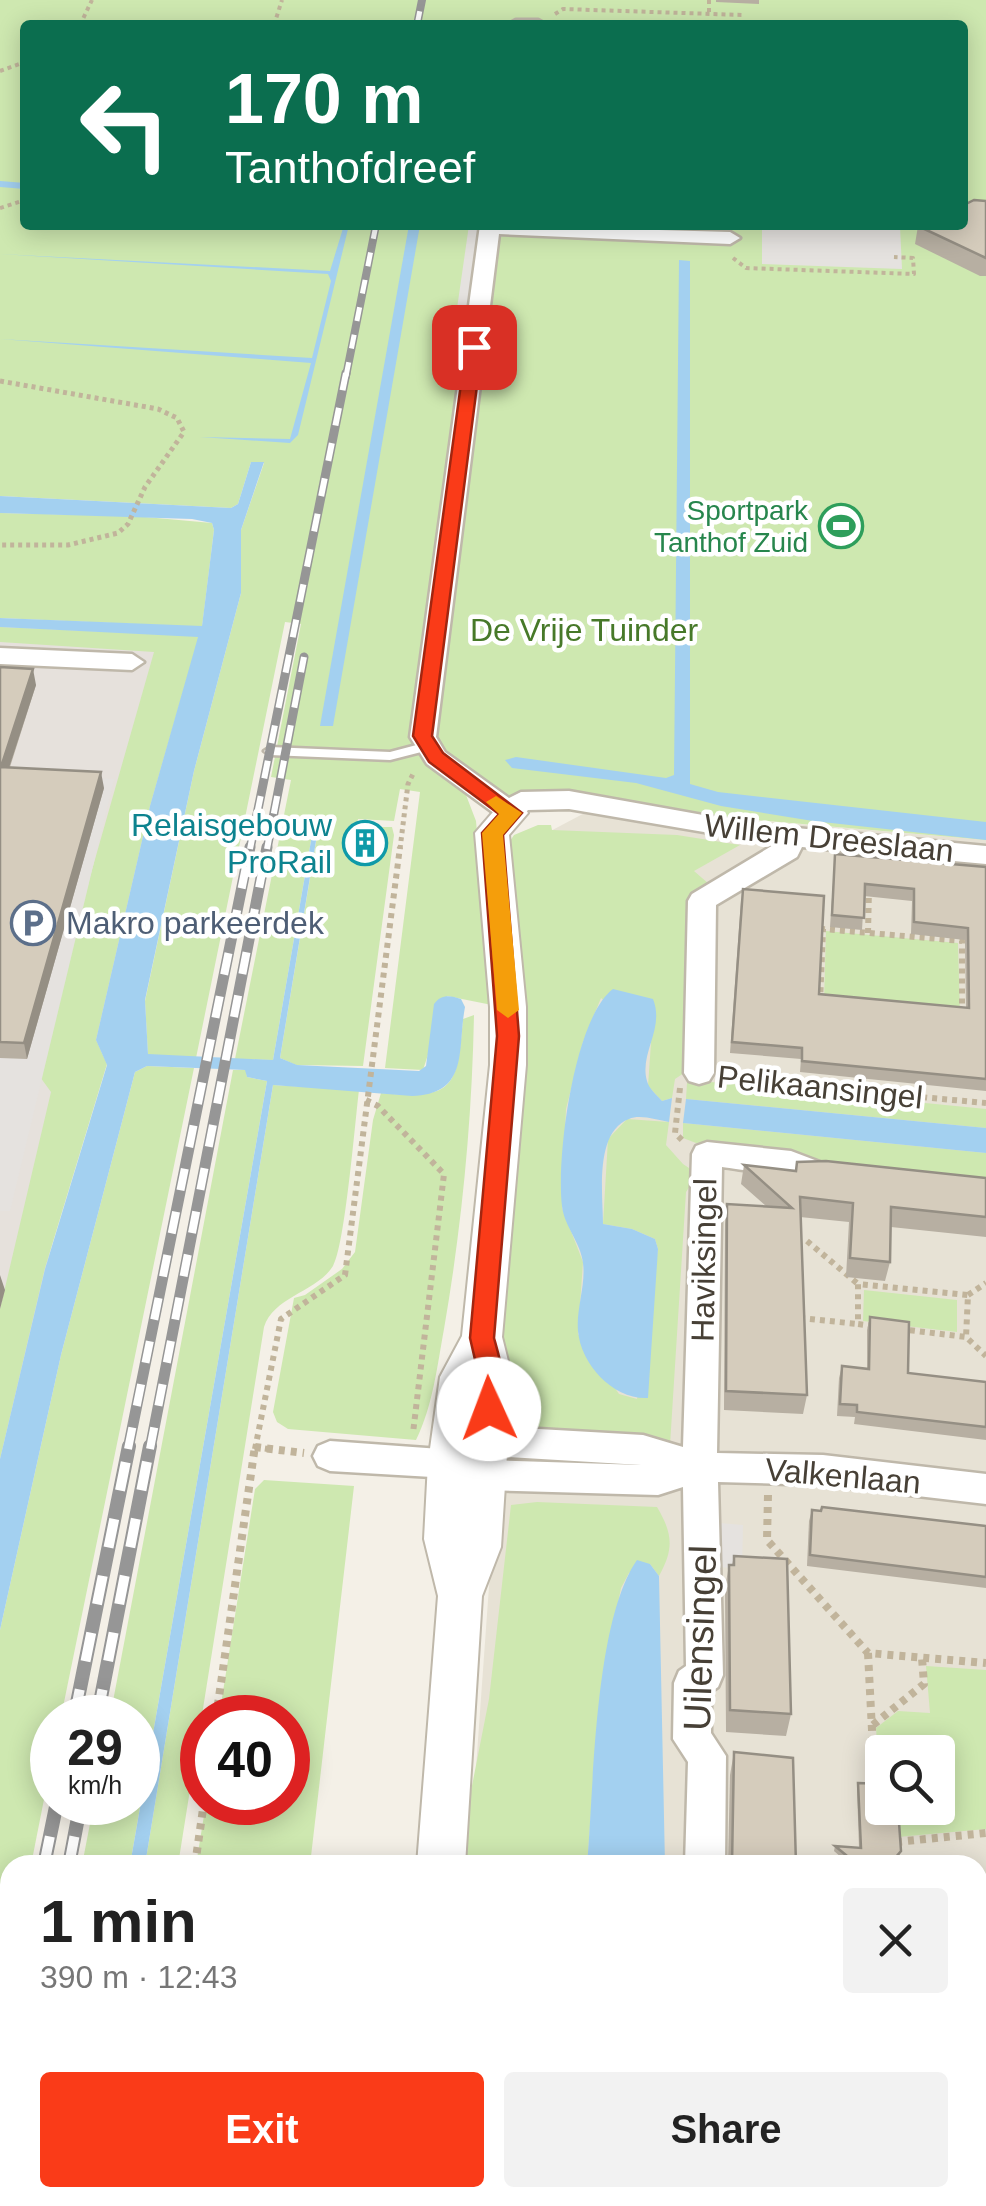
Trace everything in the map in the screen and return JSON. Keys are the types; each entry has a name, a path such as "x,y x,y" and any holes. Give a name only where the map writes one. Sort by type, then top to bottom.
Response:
{"street":[{"path":"442,1855 460,1596 480,1547 458,1460 461,1377 482,1338 508,1065 508,1007 492,833 512,813 432,752 422,736 489,230"},
{"path":"570,230 730,238"},
{"path":"0,656 132,662"},
{"name":"Willem Dreeslaan","path":"512,813 673,820 791,837 986,855"},
{"name":"Pelikaansingel","path":"690,1080 702,901 787,852 791,837"},
{"name":"Haviksingel","path":"700,1467 707,1154 791,1164 810,1170"},
{"name":"Valkenlaan","path":"330,1456 458,1460 658,1480 700,1467 823,1470 986,1489"},
{"name":"Uilensingel","path":"700,1467 706,1675 692,1683 692,1739 707,1756 705,1855"}],"lane":[{"path":"270,751 390,756 432,752"}],"path":[{"path":"709,0 709,14"},
{"path":"568,9 743,15"},
{"path":"894,257 912,258 914,274 902,274"},
{"path":"0,381 158,409 177,418 184,432 136,501 128,524 112,535 88,542 0,545"},
{"path":"219,1695 255,1447 281,1320 345,1274 408,784 432,752"},
{"path":"868,933 870,845"},
{"path":"838,1006 820,1004 823,928 974,942"},
{"path":"962,942 962,1016"},
{"path":"944,1015 974,1017"},
{"path":"816,1088 817,1072"},
{"name":"Pelikaansingel","path":"690,1080 710,1078 986,1103"},
{"path":"675,1133 690,1080"},
{"path":"366,1100 378,1106 444,1174 458,1460"},
{"path":"807,1241 858,1284 968,1295 986,1282"},
{"path":"858,1284 858,1324"},
{"path":"966,1337 968,1295"},
{"path":"794,1318 876,1326"},
{"path":"894,1328 966,1337 986,1356"},
{"path":"255,1447 330,1456"},
{"path":"769,1469 766,1540 868,1654 873,1735"},
{"path":"868,1654 986,1663"},
{"path":"872,1726 924,1684 922,1658"},
{"path":"196,1855 201,1825"},
{"path":"885,1843 986,1833"}],"shaded area":[{"path":"468,230 602,230 602,236 510,234 496,239 477,387 446,385"},
{"path":"762,230 900,230 902,269 762,264"},
{"path":"0,623 199,636 0,1459"},
{"name":"Makro parkeerdek","path":"0,775 114,779 10,1211 0,1211"},
{"path":"596,807 986,840 986,1855 470,1855 543,835"},
{"path":"720,1523 743,1525 742,1569 719,1567"}],"green space":[{"name":"De Vrije Tuinder","path":"0,0 986,0 986,840 466,795 476,821 492,1005 447,996 423,1070 385,1068 420,792 400,789 394,821 358,819 352,858 372,859 377,827 392,827 363,1066 296,1065 280,1058 317,836 312,835 273,1060 235,1059 291,780 271,777 301,624 285,622 196,1058 148,1055 145,1001 194,771 241,593 241,530 264,463 251,462 238,504 231,508 0,496"},
{"path":"0,513 134,516 212,523 202,627 0,618"},
{"path":"0,627 199,636 150,806 96,1040 107,1064 45,1268 0,1459 0,1309 51,1092 35,1070 154,652 0,642"},
{"path":"538,825 551,825 552,830 677,835 740,845 694,871 709,884 693,1067 675,1079 672,1098 662,1101 648,1086 651,1043 601,998 583,1042 566,1109 562,1208 583,1262 578,1334 619,1394 637,1399 658,1249 655,1239 632,1229 603,1224 608,1139 627,1119 669,1122 666,1145 698,1174 686,1192 670,1445 528,1431 510,1420 497,1389 508,844 514,835"},
{"path":"826,931 958,943 960,1014 824,1002"},
{"path":"474,1015 471,1094 456,1251 434,1386 416,1440 288,1429 277,1422 273,1412 294,1298 305,1295 342,1269 355,1252 373,1120 381,1093 424,1094 448,1084 458,1060 463,1019"},
{"path":"147,1066 194,1068 66,1695 30,1695 30,1825 39,1825 33,1855 0,1855 0,1630 61,1355 135,1072"},
{"path":"233,1070 246,1070 247,1077 267,1081 160,1695 114,1695"},
{"path":"691,1080 986,1109 986,1128 686,1099 687,1083"},
{"path":"273,1085 359,1090 342,1235 333,1266 317,1282 277,1308 264,1327 205,1695 180,1695 180,1825 184,1825 180,1855 147,1855 152,1825 160,1825 160,1774"},
{"path":"683,1123 986,1153 986,1185 709,1148 683,1138"},
{"path":"864,1290 957,1300 957,1332 863,1321"},
{"path":"264,1480 354,1486 311,1855 198,1855 202,1825 310,1825 310,1695 222,1695 255,1489"},
{"path":"537,1502 657,1507 669,1534 667,1558 659,1576 650,1564 629,1573 621,1588 600,1695 588,1855 465,1855 470,1796 489,1699 511,1505"},
{"path":"926,1666 986,1670 986,1829 898,1837 897,1825 955,1825 955,1735 876,1735 876,1728 898,1711 930,1713"},
{"path":"90,1825 137,1825 132,1855 84,1855"}],"water":[{"path":"342,230 348,230 298,435 290,443 200,437 290,439 311,363 0,339 312,358 331,281 328,274 0,254 330,271"},
{"path":"408,230 419,230 333,726 320,726"},
{"path":"679,260 690,261 690,784 718,792 986,822 986,840 813,821 721,806 636,783 512,768 505,760 516,757 666,778 674,775"},
{"path":"251,462 264,462 241,530 241,593 194,771 145,1000 148,1054 273,1060 312,835 317,835 280,1058 297,1065 419,1071 426,1066 434,1004 449,996 461,999 465,1007 457,1067 444,1087 431,1093 412,1096 273,1085 160,1774 160,1695 267,1081 247,1077 245,1070 147,1066 135,1072 61,1355 0,1630 0,1459 45,1269 107,1065 96,1040 150,806 198,637 0,627 0,618 202,626 214,530 212,523 192,519 0,513 0,496 231,508 238,504"},
{"path":"613,989 653,999 656,1021 645,1071 651,1089 662,1101 672,1098 669,1122 638,1117 618,1126 605,1150 603,1166 603,1224 632,1229 655,1239 658,1249 648,1398 612,1387 585,1356 578,1331 583,1263 562,1206 565,1124 578,1058 599,1005"},
{"path":"686,1099 986,1128 986,1153 683,1123"},
{"path":"637,1560 650,1564 659,1576 665,1855 588,1855 598,1706 612,1623"},
{"path":"137,1825 152,1825 147,1855 132,1855"}],"building":[{"path":"986,201 986,258 926,230 968,230 968,203"},
{"name":"Makro parkeerdek","path":"0,667 33,669 1,767 101,772 24,1043 0,1042"},
{"path":"835,854 986,867 986,1079 802,1061 802,1048 732,1042 743,889 824,896 819,994 969,1008 968,928 914,922 914,889 865,884 864,918 832,915"},
{"path":"826,1161 986,1178 986,1217 891,1207 890,1262 850,1258 853,1203 800,1197 807,1395 726,1391 727,1204 792,1208 744,1165 796,1171 797,1162"},
{"path":"870,1317 909,1322 908,1373 986,1382 986,1427 857,1412 857,1405 840,1404 842,1366 869,1369"},
{"path":"822,1507 986,1526 986,1577 810,1555 812,1510 821,1511"},
{"path":"734,1556 787,1559 791,1714 730,1710 729,1565 734,1565"},
{"path":"734,1752 793,1758 796,1855 732,1855"},
{"path":"858,1783 865,1783 865,1825 899,1825 901,1851 898,1855 846,1855 835,1846 861,1848"}],"waterway":[{"path":"0,184 20,186"}],"railway":[{"path":"418,20 422,0"},
{"path":"346,376 375,230"},
{"path":"250,849 346,373"},
{"path":"267,849 304,657"},
{"path":"128,1449 250,847"},
{"path":"150,1449 267,847"},
{"path":"79,1695 129,1446"},
{"path":"101,1695 150,1446"},
{"path":"46,1855 52,1825"},
{"path":"71,1855 77,1825"}],"slow traffic":[{"path":"496,802 512,813 492,833 508,1010"}],"place":[{"name":"Sportpark Tanthof Zuid","path":"841,526"},
{"name":"Relaisgebouw ProRail","path":"365,843"},
{"name":"Makro parkeerdek","path":"33,923"}],"route":[{"path":"474,347 422,736 436,758 512,813 492,833 508,1007 508,1065 482,1338 491,1377 489,1409"}]}
